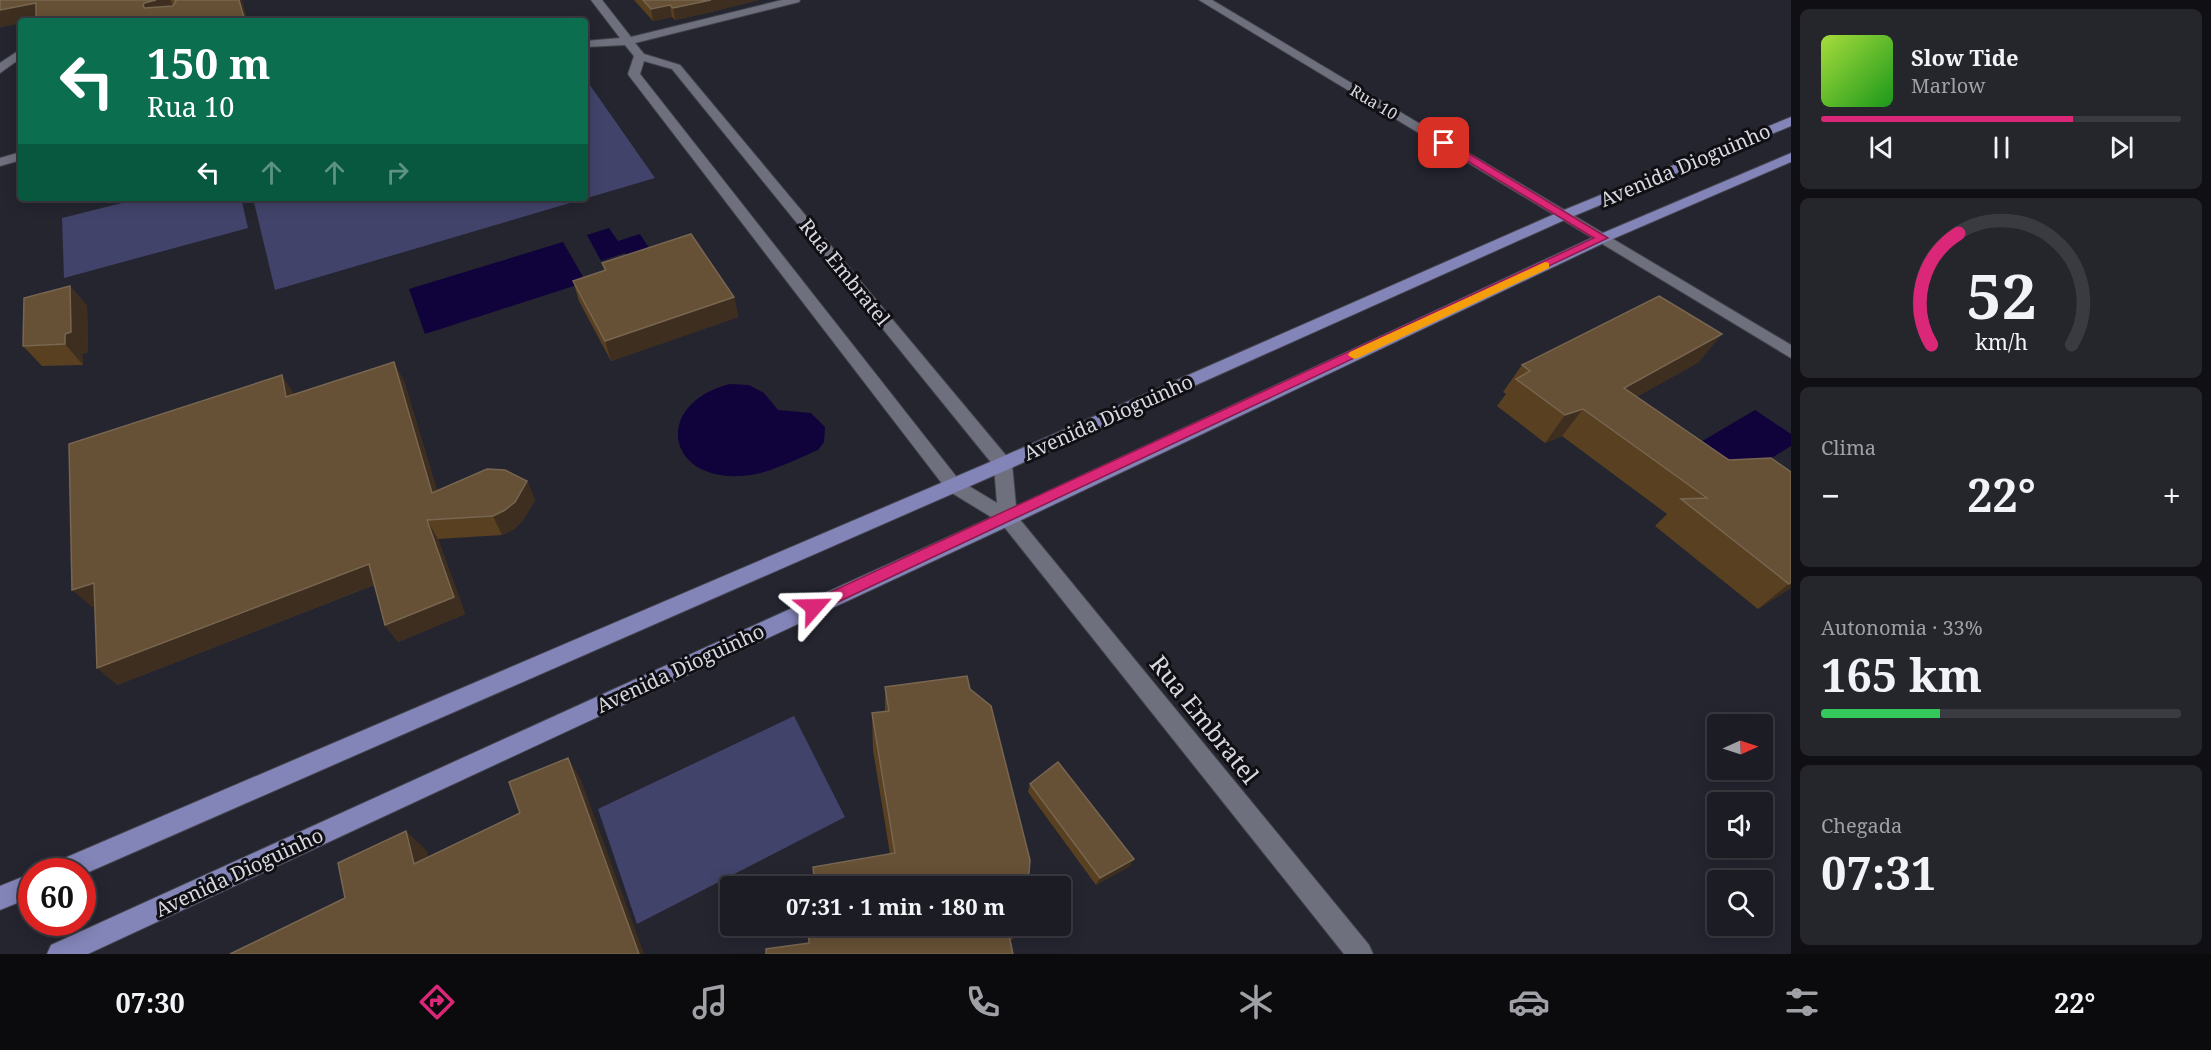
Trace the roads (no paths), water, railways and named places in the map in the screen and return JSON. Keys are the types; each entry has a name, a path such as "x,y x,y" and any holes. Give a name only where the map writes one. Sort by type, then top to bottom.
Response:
{"main road":[{"name":"Avenida Dioguinho","path":"94,858 1003,464 1564,215 1791,121"},
{"name":"Avenida Dioguinho","path":"60,954 1008,518 1603,238 1791,157"},
{"path":"0,898 18,891"}],"street":[{"path":"596,0 640,56"},
{"path":"588,44 628,40 795,0"},
{"name":"Rua 10","path":"1204,0 1791,352"},
{"path":"0,69 18,54"},
{"name":"Rua Embratel","path":"1003,464 676,67 640,56 634,74 953,485 1008,518 1360,954"},
{"path":"0,162 18,157"},
{"path":"1003,464 1008,518"}]}
